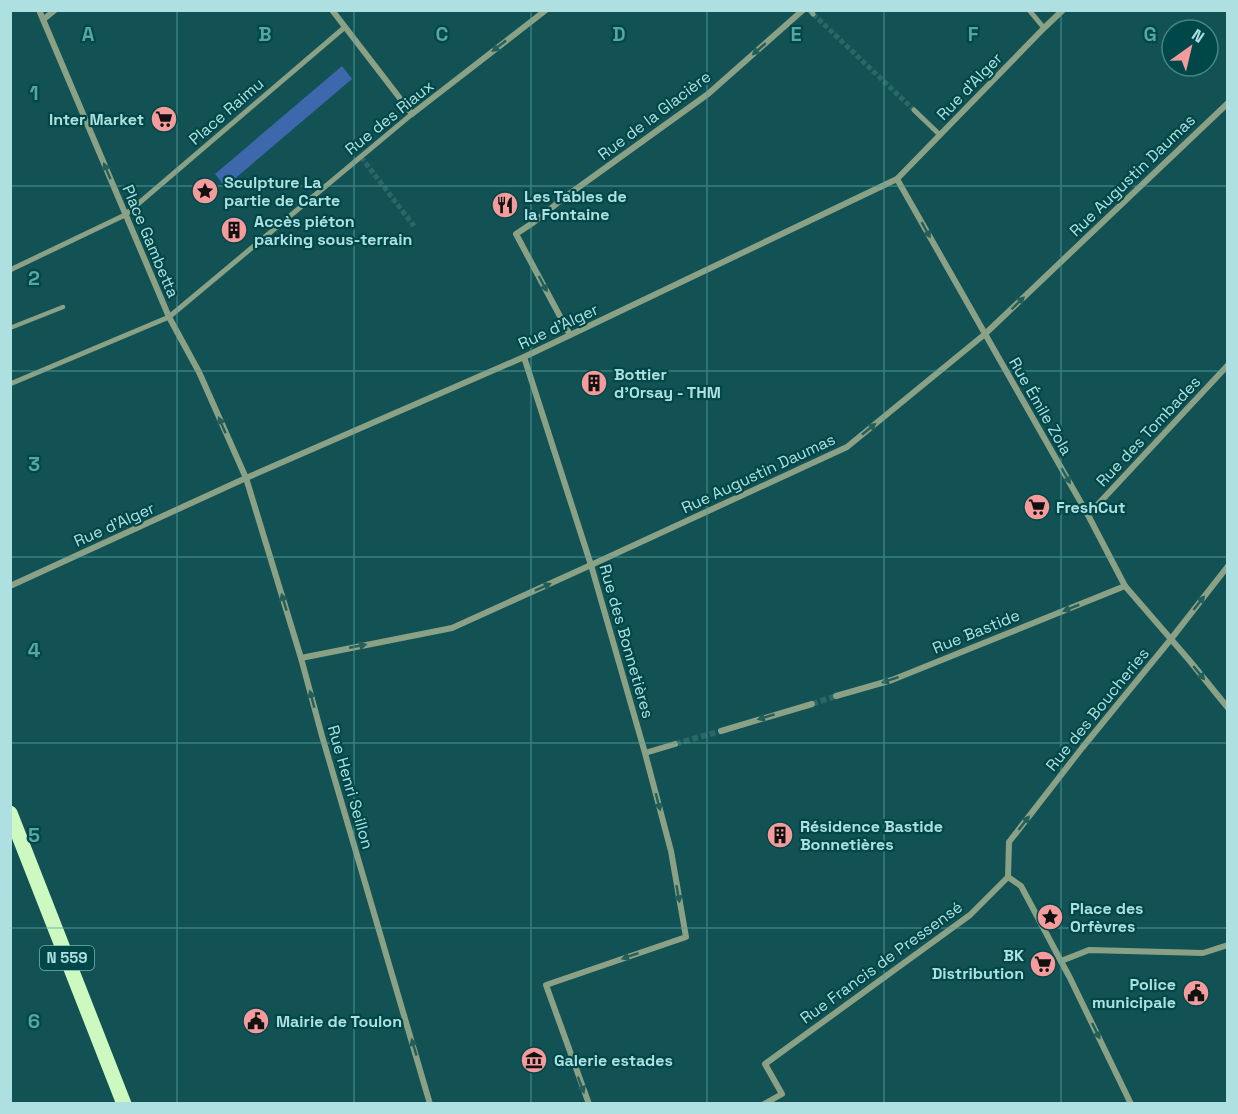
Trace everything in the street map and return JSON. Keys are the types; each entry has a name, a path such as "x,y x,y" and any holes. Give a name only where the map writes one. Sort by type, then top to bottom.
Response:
{"main road":[{"name":"N 559","path":"10,813 124,1104"}],"street":[{"name":"Place Gambetta","path":"39,10 169,317 199,372 246,478"},
{"path":"44,19 55,10"},
{"path":"332,10 411,114"},
{"name":"Rue des Riaux","path":"10,384 169,317 411,114 546,10"},
{"name":"Rue de la Glacière","path":"570,335 516,234 708,94 802,10"},
{"path":"1029,10 1044,28"},
{"name":"Rue d'Alger","path":"10,586 246,478 524,357 897,179 1063,10"},
{"name":"Place Raimu","path":"10,270 125,215 345,27"},
{"name":"Rue Augustin Daumas","path":"301,658 452,628 847,447 985,334 1227,103"},
{"path":"914,110 940,135"},
{"name":"Rue Émile Zola","path":"897,179 1088,515 1125,586 1227,708"},
{"name":"Rue des Bonnetières","path":"524,357 591,565 645,753 671,851 686,937 546,985 589,1104"},
{"name":"Rue des Tombades","path":"1088,515 1227,365"},
{"name":"Rue Henri Seillon","path":"246,478 301,658 430,1104"},
{"name":"Rue des Boucheries","path":"1008,877 1009,842 1227,566"},
{"name":"Rue Bastide","path":"836,696 892,680 1125,586"},
{"path":"721,731 812,704"},
{"path":"645,753 675,744"},
{"path":"1008,877 1021,886 1070,978 1131,1104"},
{"name":"Rue Francis de Pressensé","path":"764,1104 782,1094 765,1064 970,915 1008,877"},
{"path":"1061,961 1089,951 1203,953 1227,945"}],"lane":[{"path":"10,328 63,307"}],"water":[{"path":"342,66 352,79 225,187 215,174"}],"tunnel":[{"path":"813,14 914,110"},
{"path":"361,157 414,226"},
{"path":"812,704 836,696"},
{"path":"675,744 721,731"}],"place":[{"name":"Inter Market","path":"164,119"},
{"name":"Sculpture La partie de Carte","path":"205,191"},
{"name":"Les Tables de la Fontaine","path":"505,205"},
{"name":"Accès piéton parking sous-terrain","path":"234,230"},
{"name":"Bottier d'Orsay - THM","path":"594,383"},
{"name":"FreshCut","path":"1037,507"},
{"name":"Résidence Bastide Bonnetières","path":"780,835"},
{"name":"Place des Orfèvres","path":"1050,917"},
{"name":"BK Distribution","path":"1043,964"},
{"name":"Police municipale","path":"1196,993"},
{"name":"Mairie de Toulon","path":"256,1021"},
{"name":"Galerie estades","path":"534,1060"}]}
